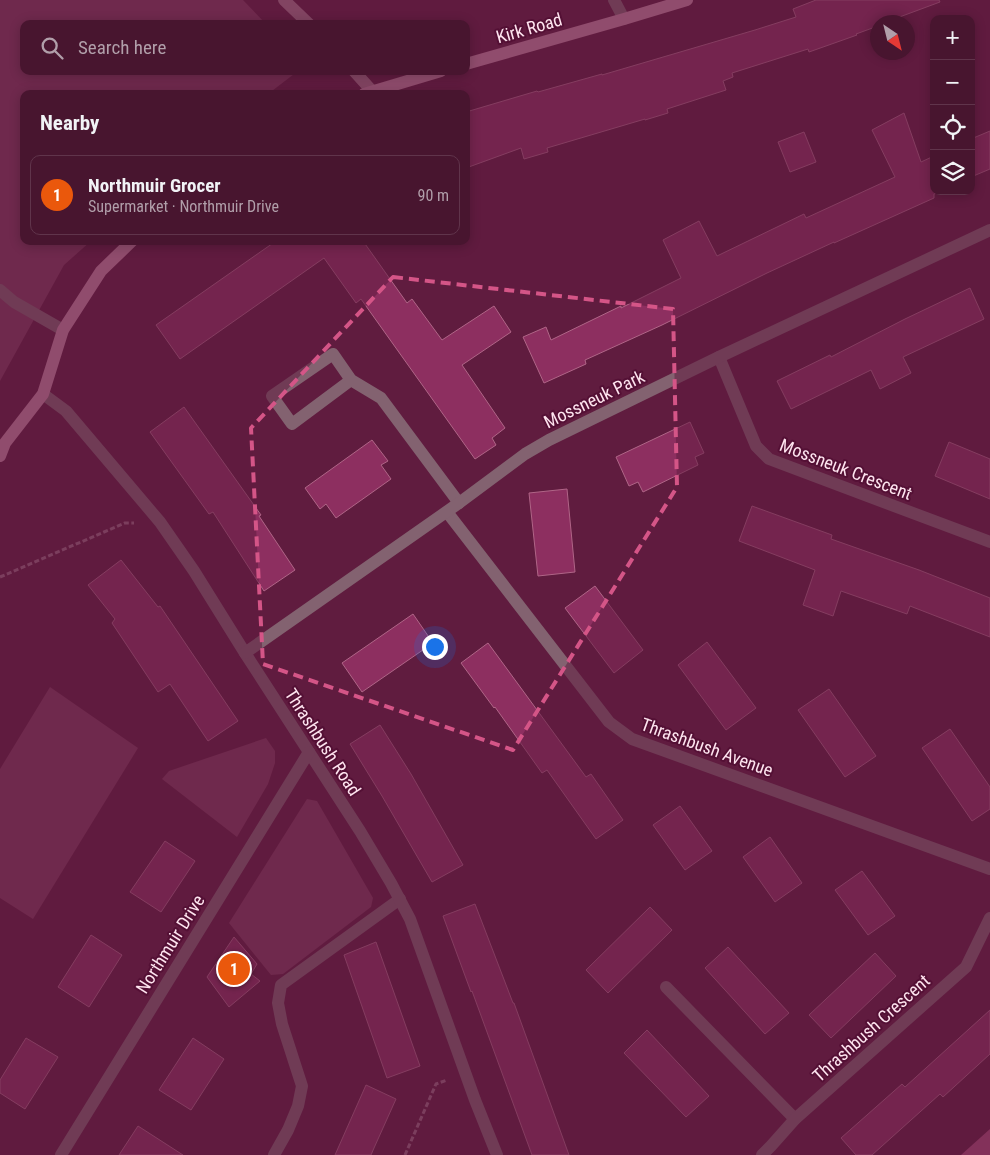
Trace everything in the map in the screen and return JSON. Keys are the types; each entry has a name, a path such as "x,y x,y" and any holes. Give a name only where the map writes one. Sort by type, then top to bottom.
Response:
{"main road":[{"name":"Kirk Road","path":"470,63 687,0"},
{"path":"375,90 427,75"},
{"path":"0,456 5,443 43,394 63,330 101,271 128,245"}],"street":[{"path":"284,0 305,20"},
{"path":"614,0 624,19"},
{"path":"357,75 367,90"},
{"name":"Mossneuk Park","path":"245,653 447,512 525,454 549,440 990,230"},
{"path":"0,290 14,302 63,330"},
{"path":"352,380 292,424 272,396 333,354 352,380 381,398 459,503"},
{"name":"Mossneuk Crescent","path":"719,358 756,446 769,459 990,542"},
{"name":"Thrashbush Road","path":"43,394 66,411 160,522 194,570 245,653 360,831 410,919 496,1155"},
{"name":"Thrashbush Avenue","path":"447,512 609,722 632,739 990,869"},
{"name":"Northmuir Drive","path":"61,1155 309,752"},
{"path":"274,1155 288,1130 298,1106 302,1086 282,1024 278,1003 281,985 400,899"},
{"name":"Thrashbush Crescent","path":"762,1155 774,1150 795,1119 966,966 990,918"},
{"path":"666,987 795,1119"}],"path":[{"path":"0,578 125,524 160,522"},
{"path":"405,1155 436,1084 466,1073"}],"highlighted area":[{"path":"393,277 673,309 677,487 513,750 263,664 251,428"}],"shaded area":[{"path":"0,0 243,0 262,20 20,20 20,75 293,75 273,90 20,90 20,245 86,245 64,265 0,381"},
{"path":"50,687 138,748 33,919 0,898 0,769"},
{"path":"266,738 275,751 275,763 268,784 237,837 162,779 169,771"},
{"path":"307,799 317,801 373,898 371,907 283,974 271,975 229,923"},
{"path":"990,1129 990,1155 961,1155"}],"building":[{"path":"816,0 939,0 940,2 905,15 870,15 870,29 809,52 808,49 732,73 733,77 723,81 726,90 667,109 668,113 547,148 548,152 524,159 521,148 470,167 470,111 537,91 602,75 796,17 793,9"},
{"path":"904,113 921,162 930,158 930,195 934,195 934,198 767,273 662,325 585,360 586,364 544,383 523,337 546,327 551,340 681,278 663,240 699,221 717,256 804,214 806,218 895,177 872,130"},
{"path":"990,131 990,169 975,175 975,150 975,137"},
{"path":"804,132 816,162 790,172 778,142"},
{"path":"270,245 366,245 407,303 412,299 442,340 494,306 511,332 462,365 505,428 492,438 496,445 475,459 361,299 356,303 324,258 180,359 156,325"},
{"path":"970,288 984,319 903,357 911,373 880,389 871,370 791,409 777,381 830,355 831,357"},
{"path":"184,407 261,515 259,516 295,570 264,591 213,512 209,514 150,432"},
{"path":"690,422 704,453 695,457 698,465 643,492 638,482 629,486 616,457"},
{"path":"372,440 388,461 381,465 391,479 336,518 326,504 320,509 305,488"},
{"path":"949,442 990,459 990,499 935,476"},
{"path":"567,489 575,572 538,576 529,493"},
{"path":"752,506 832,535 831,539 919,570 990,598 990,637 910,606 907,614 841,591 833,616 803,605 815,570 739,541"},
{"path":"121,560 158,607 160,606 238,721 208,741 170,684 158,692 112,623 115,619 88,585"},
{"path":"595,586 643,650 614,673 565,608"},
{"path":"413,614 433,643 362,692 342,663"},
{"path":"707,642 756,708 726,730 678,665"},
{"path":"488,643 586,777 591,774 623,820 596,839 547,770 542,773 461,663"},
{"path":"829,689 876,756 845,777 798,710"},
{"path":"380,725 411,774 463,865 432,882 350,744"},
{"path":"950,729 990,787 990,809 972,821 922,748"},
{"path":"680,806 712,851 685,870 653,825"},
{"path":"770,837 802,883 775,902 743,857"},
{"path":"165,841 195,861 161,912 130,892"},
{"path":"862,871 895,916 868,935 835,890"},
{"path":"475,904 514,1003 569,1155 532,1155 443,916"},
{"path":"650,907 672,930 608,993 586,970"},
{"path":"91,935 122,955 89,1007 58,987"},
{"path":"234,937 257,964 251,974 260,981 229,1007 207,977"},
{"path":"376,942 420,1066 387,1078 344,955"},
{"path":"728,947 789,1013 765,1034 705,968"},
{"path":"875,953 896,976 831,1038 809,1015"},
{"path":"990,1010 990,1054 943,1097 940,1094 872,1155 856,1155 841,1138 902,1084 905,1087"},
{"path":"647,1030 709,1096 686,1117 624,1053"},
{"path":"26,1038 58,1057 25,1109 0,1093 0,1080"},
{"path":"193,1038 224,1059 191,1110 159,1090"},
{"path":"366,1085 396,1099 371,1155 335,1155"},
{"path":"138,1126 183,1155 119,1155"}],"place":[{"name":"Northmuir Grocer","path":"234,969"}]}
